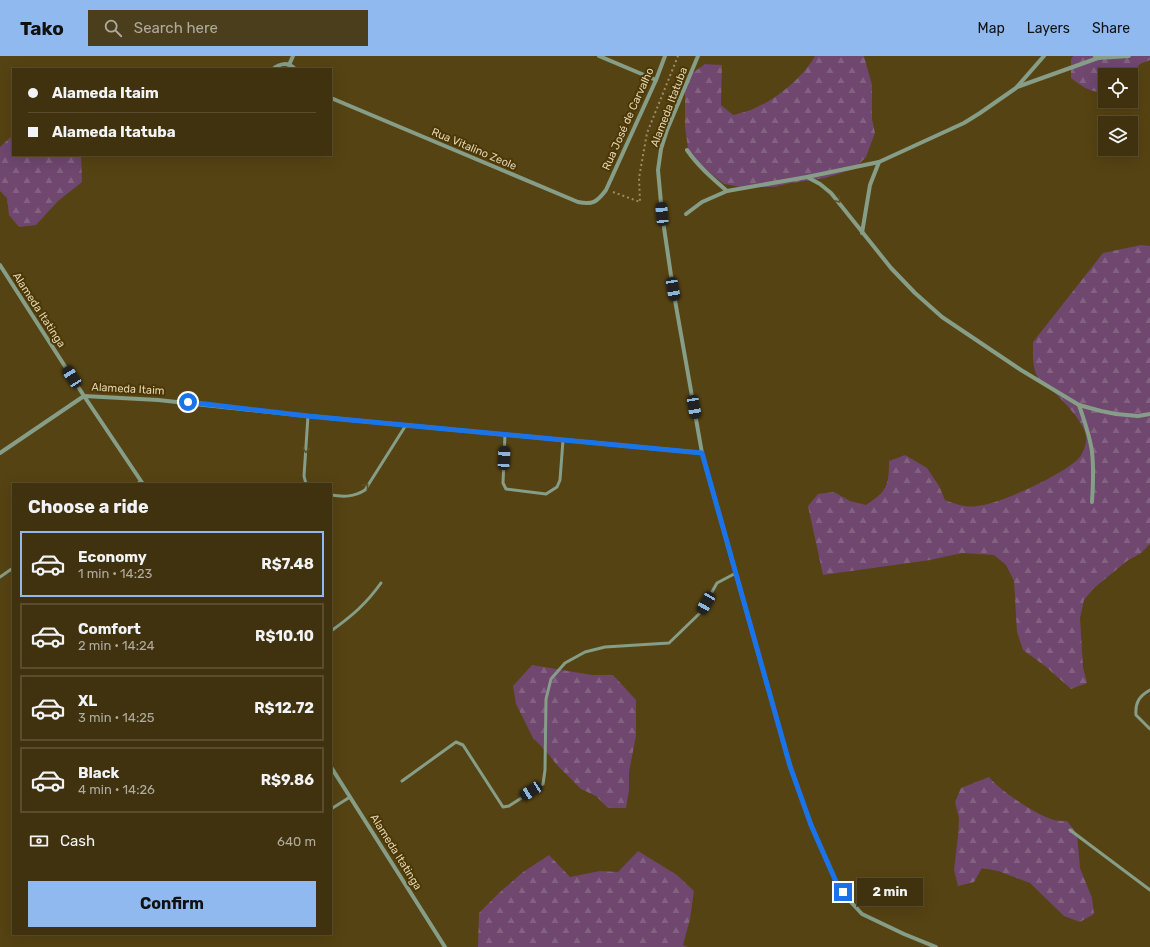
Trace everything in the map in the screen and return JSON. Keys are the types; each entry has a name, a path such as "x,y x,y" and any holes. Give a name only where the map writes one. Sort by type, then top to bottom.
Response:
{"street":[{"path":"288,65 293,56"},
{"path":"599,56 656,80"},
{"name":"Rua José de Carvalho","path":"606,190 656,80 665,56"},
{"name":"Alameda Itatuba","path":"698,56 667,130 661,149 658,170 662,214 673,289 702,453 790,766 811,825 837,884 862,914 936,947"},
{"path":"1016,88 1044,56"},
{"path":"686,214 702,202 727,190 807,177 879,162 964,123 1016,88 1097,57 1128,56"},
{"path":"274,68 279,65 288,65 293,68"},
{"name":"Rua Vitalino Zeole","path":"332,98 578,202 588,204 596,201 606,190"},
{"path":"687,150 694,160 710,176 727,190"},
{"path":"862,233 870,185 879,162"},
{"path":"807,177 820,184 831,193 891,268 915,293 942,317 1021,370 1079,405 1101,412 1116,414 1138,416 1150,414"},
{"name":"Alameda Itatinga","path":"0,265 140,483"},
{"name":"Alameda Itaim","path":"0,453 84,396 158,400 308,416 702,453"},
{"path":"1079,405 1086,423 1092,452 1092,502"},
{"name":"Alameda Itatinga","path":"332,769 445,947"}],"lane":[{"path":"306,483 304,476 308,416"},
{"path":"332,495 349,496 365,490 406,425"},
{"path":"505,434 503,483 506,488 546,494 556,487 560,480 563,440"},
{"path":"0,577 12,569"},
{"path":"402,780 456,742 463,745 503,807 508,806 543,784 545,770 546,699 551,679 565,663 585,652 605,647 669,643 700,613 717,583 736,573"},
{"path":"332,630 350,617 369,599 381,583"},
{"path":"1150,690 1139,699 1135,705 1136,715 1150,730"},
{"path":"332,808 350,796"},
{"path":"1070,830 1150,890"}],"path":[{"path":"606,190 640,202 639,178 647,133 678,56"}],"green space":[{"path":"815,56 864,56 872,85 872,119 875,133 866,157 854,169 825,178 774,187 741,187 724,184 689,156 685,127 685,90 691,74 705,64 722,65 721,105 733,115 745,112 765,103 782,92 797,79"},
{"path":"1073,56 1150,56 1150,60 1140,64 1136,68 1098,68 1098,92 1087,89 1071,78 1071,60"},
{"path":"12,136 12,156 81,156 82,182 58,201 36,225 19,227 9,215 7,198 0,191 0,147"},
{"path":"1141,245 1150,246 1150,544 1141,553 1127,561 1094,588 1084,600 1080,618 1083,667 1087,683 1071,689 1045,666 1023,650 1017,632 1014,581 1006,565 994,555 962,553 930,560 823,575 808,506 818,494 834,492 850,501 866,505 883,492 887,482 889,461 905,455 927,468 939,486 945,500 961,505 973,506 1000,500 1030,488 1059,473 1079,458 1086,442 1086,435 1079,420 1067,405 1037,376 1034,364 1033,342 1103,253"},
{"path":"532,665 592,675 613,675 636,700 636,736 629,772 629,790 626,808 608,808 596,796 581,789 533,738 516,704 513,686"},
{"path":"989,777 1009,795 1027,807 1053,820 1067,821 1077,834 1080,868 1092,898 1094,914 1080,922 1064,916 1030,883 998,871 982,868 974,882 958,886 954,870 959,818 955,802 961,788"},
{"path":"638,851 677,875 694,891 690,919 683,945 688,947 478,947 479,913 523,872 549,855 570,877 600,871 618,872"}],"route":[{"path":"188,402 308,416 702,453 790,766 811,825 837,884 843,892"}]}
